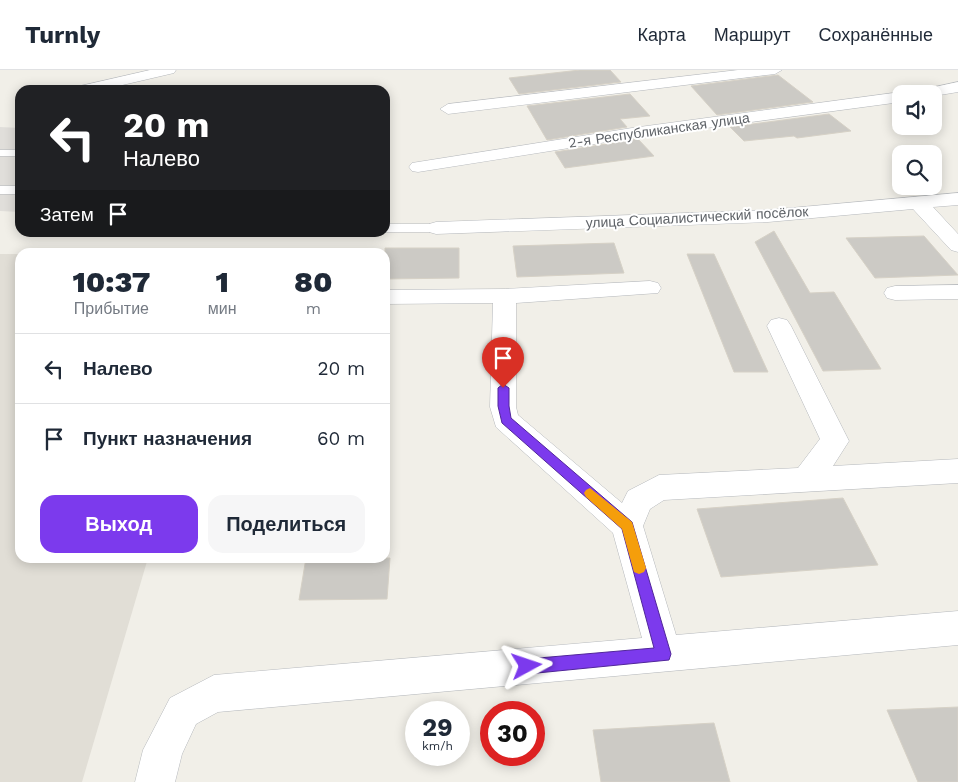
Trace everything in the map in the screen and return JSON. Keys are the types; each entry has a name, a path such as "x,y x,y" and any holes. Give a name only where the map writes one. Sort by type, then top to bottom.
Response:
{"street":[{"path":"103,85 170,70"},
{"path":"448,109 775,70"},
{"path":"942,90 958,87"},
{"name":"2-я Республиканская улица","path":"418,167 632,133 892,98"},
{"name":"улица Социалистический посёлок","path":"436,228 768,216 958,199"},
{"path":"918,202 958,246"},
{"path":"390,297 505,296 650,288"},
{"path":"895,293 958,292"},
{"path":"505,296 503,406 506,420 627,526 664,654"},
{"path":"778,326 835,441 806,480"},
{"path":"627,526 639,500 659,488 958,471"},
{"path":"155,782 163,750 183,710 214,694 958,628"}],"lane":[{"path":"0,153 15,153"},
{"path":"0,190 15,190"},
{"path":"390,228 436,228"}],"shaded area":[{"path":"0,127 15,128 15,212 0,211"},
{"path":"0,254 15,254 15,563 147,563 82,782 0,782"}],"building":[{"path":"580,70 610,70 621,82 519,94 509,78"},
{"path":"778,75 813,102 717,115 691,86"},
{"path":"630,94 650,116 620,119 627,127 547,140 527,106"},
{"path":"829,114 851,131 797,138 794,136 744,141 730,127"},
{"path":"638,139 654,156 565,168 555,152"},
{"path":"774,231 810,293 834,292 881,369 823,371 755,242"},
{"path":"924,236 958,275 875,278 846,238"},
{"path":"614,243 624,273 517,277 513,246"},
{"path":"390,248 459,248 459,278 390,279"},
{"path":"687,254 714,254 768,372 734,372"},
{"path":"843,498 878,565 721,577 697,509"},
{"path":"305,563 390,563 387,599 299,600"},
{"path":"958,707 958,782 918,782 887,710"},
{"path":"714,723 730,782 601,782 593,730"}],"slow traffic":[{"path":"590,493 627,526 639,568"}],"route":[{"path":"503,388 503,406 506,420 627,526 664,654 527,666"}]}
